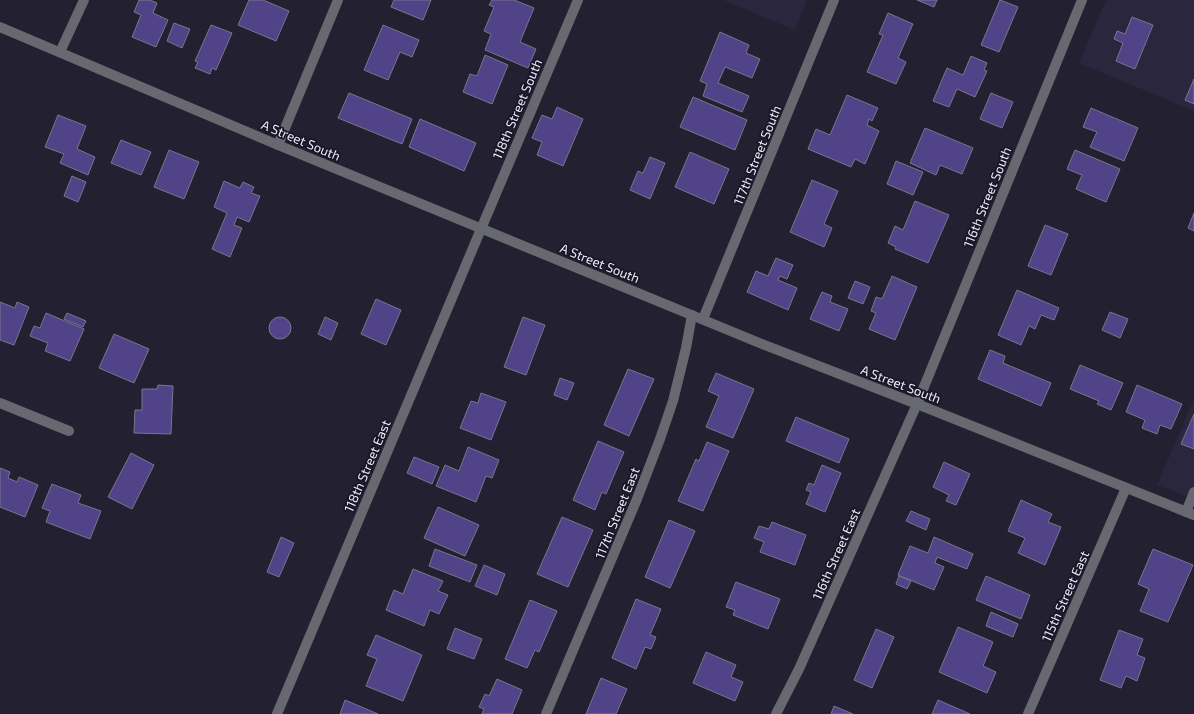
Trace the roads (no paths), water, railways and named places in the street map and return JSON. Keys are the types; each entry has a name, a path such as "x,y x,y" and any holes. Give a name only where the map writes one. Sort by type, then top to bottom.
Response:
{"street":[{"path":"60,52 84,0"},
{"path":"278,145 338,0"},
{"name":"118th Street South","path":"481,228 578,0"},
{"name":"117th Street South","path":"703,319 834,0"},
{"name":"116th Street South","path":"917,404 1082,0"},
{"name":"A Street South","path":"0,26 278,145 762,344 917,404 1190,514"},
{"name":"118th Street East","path":"277,714 481,228"},
{"name":"117th Street East","path":"546,714 637,499 660,439 673,401 686,348 692,315"},
{"path":"0,403 69,432"},
{"name":"116th Street East","path":"776,714 799,669 917,404"},
{"name":"115th Street East","path":"1028,714 1126,488"},
{"path":"1190,514 1194,492"}]}
